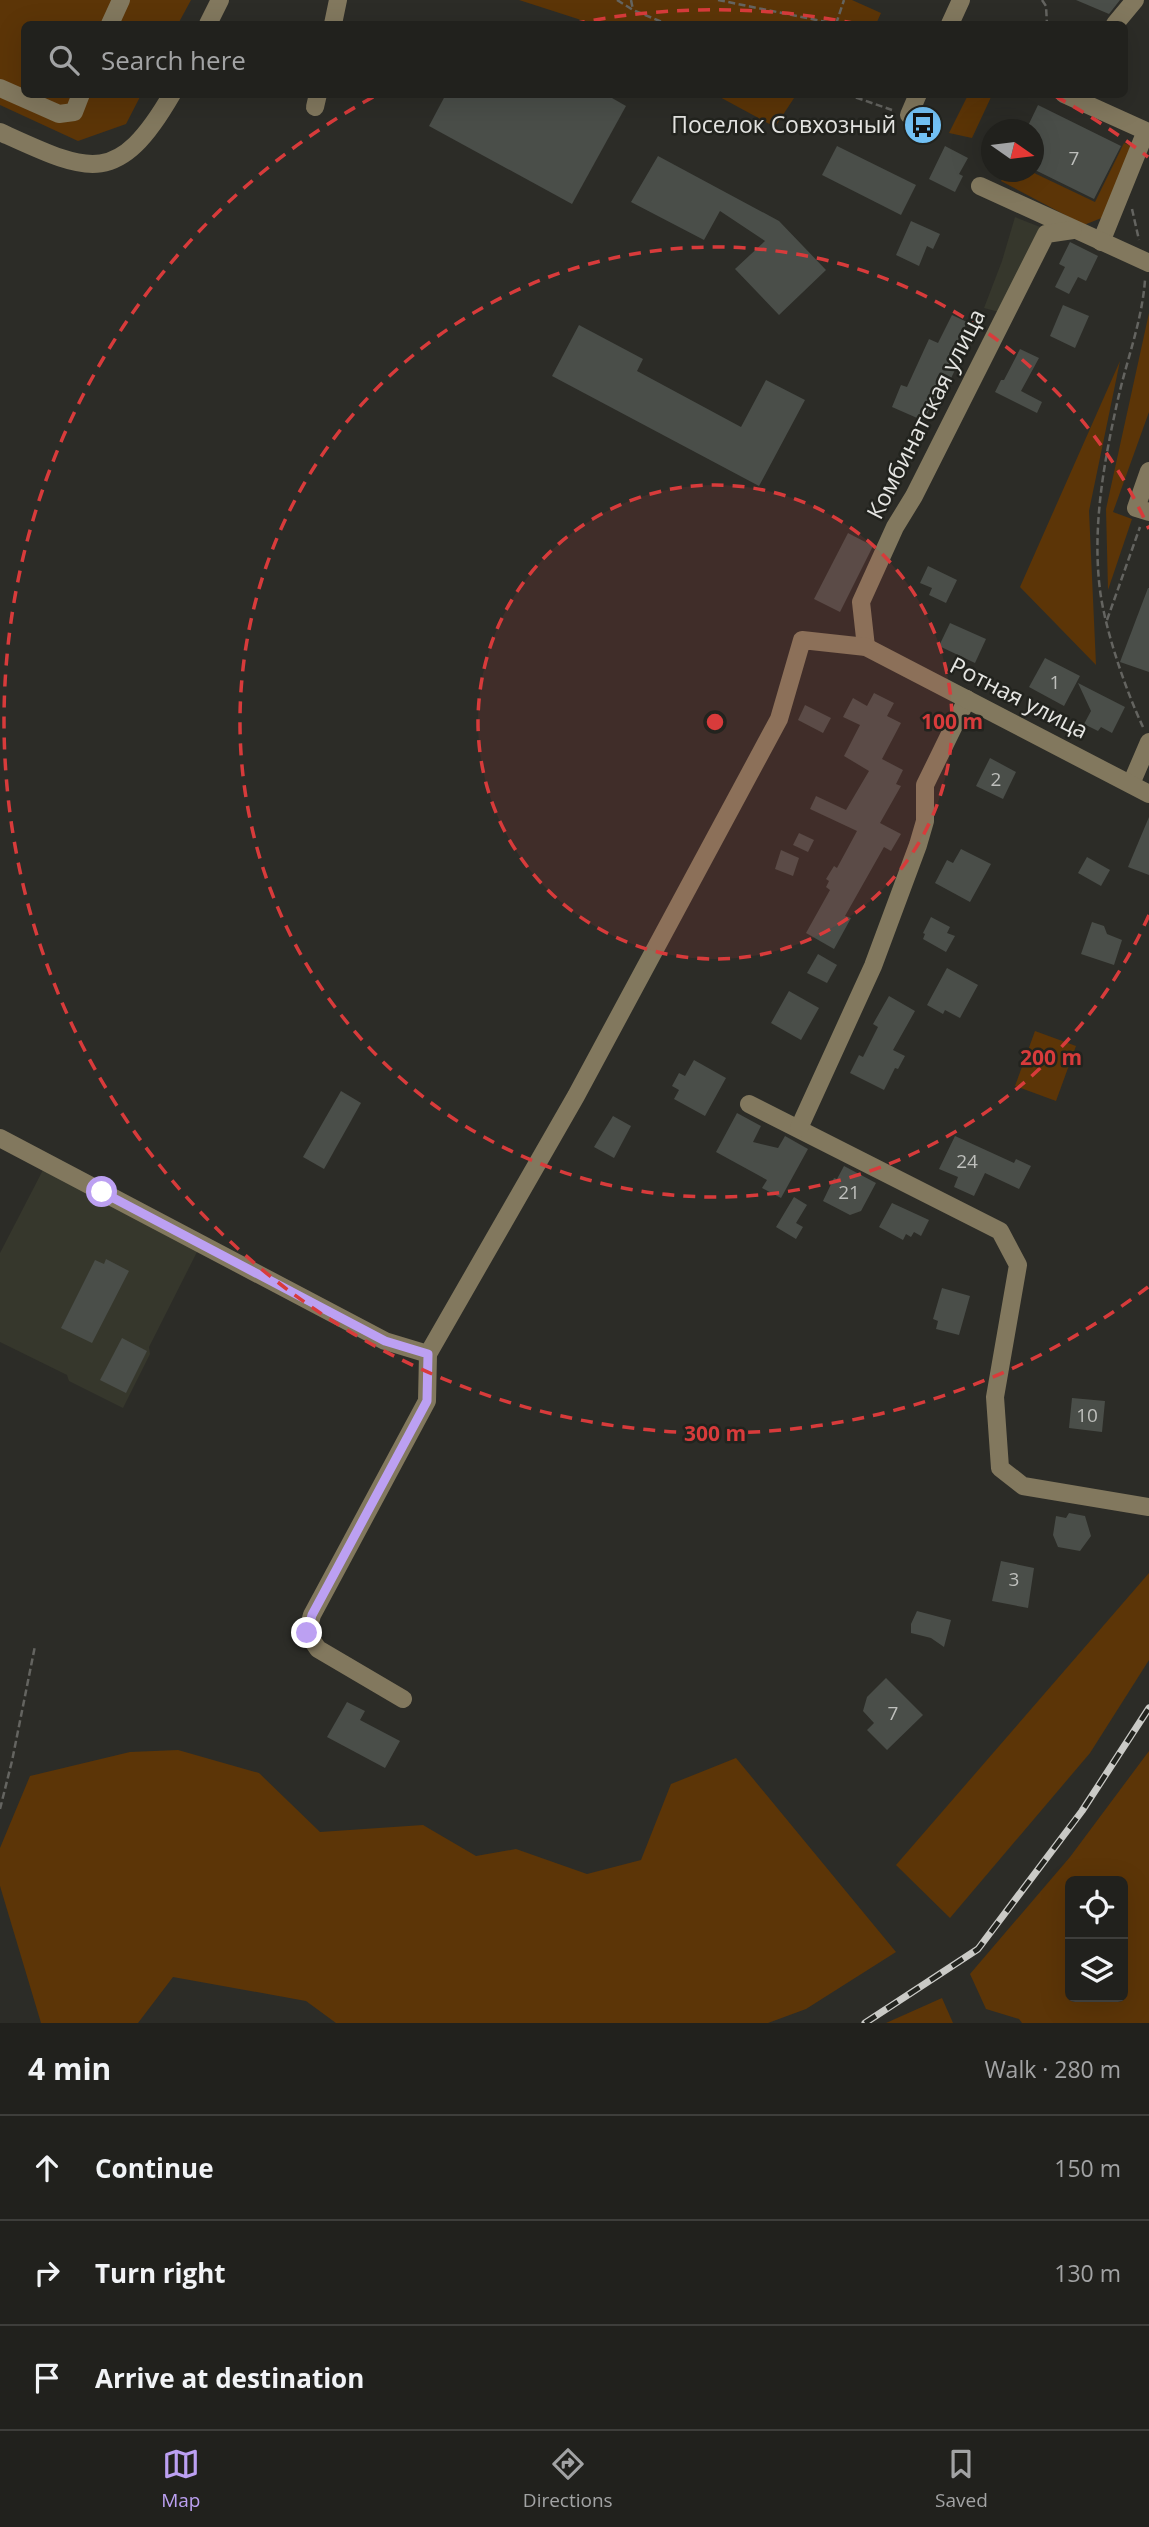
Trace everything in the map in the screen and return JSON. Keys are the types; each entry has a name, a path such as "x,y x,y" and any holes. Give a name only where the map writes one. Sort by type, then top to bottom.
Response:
{"street":[{"path":"111,21 121,0"},
{"path":"210,21 220,0"},
{"path":"334,21 338,0"},
{"path":"956,21 961,0"},
{"path":"1118,21 1135,0"},
{"path":"0,88 21,97"},
{"path":"23,98 59,114 74,112 79,98"},
{"path":"0,132 66,160 96,164 111,161 127,155 140,143 170,98"},
{"path":"909,115 916,98"},
{"path":"1083,98 1147,132 1101,242"},
{"path":"980,186 1148,262"},
{"name":"Комбинатская улица","path":"866,647 861,602 895,527 914,496 1046,234 1073,230"},
{"path":"1147,512 1136,508 1149,471"},
{"path":"403,1699 318,1649 307,1633 312,1615 427,1401 428,1354 576,1096 779,719 802,640 866,647"},
{"name":"Ротная улица","path":"866,647 1149,794"},
{"path":"799,1128 873,966 922,833 925,821 925,785 967,699"},
{"path":"1130,784 1147,736"},
{"path":"749,1104 1000,1231 1018,1265 995,1396 1000,1468 1023,1486 1149,1507"},
{"path":"0,1138 385,1341 428,1354"}],"path":[{"path":"617,0 660,21"},
{"path":"631,0 633,10"},
{"path":"718,0 821,21"},
{"path":"837,21 844,0"},
{"path":"1042,0 1046,6 1047,21"},
{"path":"857,98 909,115"},
{"path":"1147,736 1123,678 1100,590 1098,513 1118,400 1143,304 1148,262"},
{"path":"1107,620 1147,512"},
{"path":"0,1809 35,1646"}],"shaded area":[{"path":"0,0 191,0 180,21 21,21 21,98 139,98 126,124 78,141 0,105"},
{"path":"519,0 852,0 881,13 877,21 578,19"},
{"path":"722,98 794,98 775,127"},
{"path":"966,98 991,98 972,138 949,133"},
{"path":"1124,143 1136,148 1104,217 1084,225 1003,182 1044,182 1044,178 1095,202"},
{"path":"1015,217 1040,227 999,312 984,308"},
{"path":"1149,313 1149,412 1113,512 1132,519 1108,590 1106,509"},
{"path":"1120,361 1089,511 1096,665 1020,587"},
{"path":"1035,1031 1076,1046 1056,1101 1015,1086"},
{"path":"43,1170 199,1248 149,1347 150,1354 123,1408 69,1381 67,1375 0,1342 0,1253"},
{"path":"1149,1573 1149,1660 1090,1753 950,1918 896,1865"},
{"path":"178,1750 259,1773 320,1832 423,1825 476,1856 516,1849 587,1874 641,1860 671,1784 736,1758 896,1952 806,2009 768,2023 336,2023 306,2001 173,1977 138,2023 41,2023 0,1886 0,1848 30,1776 130,1752"},
{"path":"1149,1751 1149,2023 1022,2023 1019,2019 986,2009 970,1974 1070,1857"},
{"path":"942,1998 953,2023 886,2023"}],"building":[{"path":"1076,0 1120,0 1109,14"},
{"path":"444,98 612,98 626,106 572,204 429,126"},
{"path":"1038,105 1121,146 1094,199 1044,174 1044,119 1031,119"},
{"path":"837,146 916,185 901,215 822,175"},
{"path":"945,146 968,158 959,174 963,176 955,192 929,179"},
{"path":"658,156 779,221 826,270 779,315 735,269 765,241 720,211 704,240 631,202"},
{"path":"911,221 940,234 933,249 927,246 919,266 896,255"},
{"path":"1070,242 1098,256 1086,281 1078,277 1069,294 1055,287 1065,267 1059,264"},
{"path":"1063,305 1089,316 1075,348 1050,336"},
{"path":"952,315 967,322 953,350 962,355 946,389 940,386 924,421 892,407 901,385 907,387 929,339 938,343"},
{"path":"579,325 643,359 637,371 741,427 766,380 805,400 759,486 552,376"},
{"path":"1020,349 1039,358 1021,391 1042,402 1037,413 995,392"},
{"path":"848,533 873,546 840,612 814,599"},
{"path":"928,566 957,580 946,603 929,595 932,588 920,583"},
{"path":"1149,588 1149,672 1120,662"},
{"path":"950,623 986,639 975,663 939,646"},
{"path":"1045,658 1080,676 1064,706 1029,687"},
{"path":"1078,683 1125,707 1112,733 1101,727 1098,731 1084,724 1091,711"},
{"path":"874,693 894,703 887,716 901,723 882,759 903,770 896,784 901,786 880,823 901,834 891,851 884,847 845,916 851,918 834,949 806,933 830,890 826,887 829,881 826,879 834,866 837,868 857,831 810,809 816,796 846,810 869,771 844,756 860,725 843,717 853,698 867,706"},
{"path":"805,705 831,718 823,733 798,720"},
{"path":"990,758 1016,772 1003,799 976,786"},
{"path":"1149,817 1149,875 1128,867"},
{"path":"799,833 814,840 808,852 793,845"},
{"path":"961,849 991,864 970,902 935,883 947,860 953,863"},
{"path":"781,850 799,858 793,876 775,869"},
{"path":"1087,857 1110,870 1101,886 1078,873"},
{"path":"931,917 950,927 947,933 955,936 946,952 923,939"},
{"path":"1092,922 1104,926 1107,934 1122,940 1114,965 1081,954"},
{"path":"818,954 837,965 827,983 807,973"},
{"path":"947,968 978,985 960,1018 945,1010 943,1014 927,1005"},
{"path":"789,991 819,1008 801,1040 771,1023"},
{"path":"889,996 915,1011 893,1050 905,1056 898,1069 895,1068 884,1090 850,1073 859,1055 863,1057 878,1027 873,1024"},
{"path":"694,1060 726,1078 705,1116 674,1099 679,1090 672,1086 679,1073 685,1076"},
{"path":"341,1091 361,1103 324,1169 303,1157"},
{"path":"737,1113 761,1126 753,1142 778,1148 785,1136 808,1149 781,1198 762,1188 767,1180 716,1152"},
{"path":"613,1116 631,1126 614,1158 594,1147"},
{"path":"955,1136 1014,1163 1016,1159 1031,1166 1019,1189 985,1173 974,1196 954,1187 958,1177 939,1169"},
{"path":"844,1166 876,1183 861,1211 850,1215 823,1201 834,1178 837,1179"},
{"path":"794,1197 807,1205 796,1223 803,1227 796,1239 776,1227"},
{"path":"892,1203 929,1220 921,1236 914,1232 911,1237 906,1234 903,1240 879,1227"},
{"path":"106,1259 129,1271 92,1343 61,1328 95,1260 104,1264"},
{"path":"942,1288 970,1296 959,1335 936,1329 938,1321 933,1319"},
{"path":"122,1338 147,1351 126,1393 100,1380"},
{"path":"1072,1398 1105,1401 1102,1432 1069,1428"},
{"path":"1069,1513 1085,1516 1091,1536 1080,1551 1058,1547 1053,1535 1056,1516 1066,1518"},
{"path":"1001,1561 1034,1568 1028,1608 992,1601"},
{"path":"917,1611 951,1620 944,1647 931,1638 911,1633 911,1624"},
{"path":"886,1678 923,1715 887,1750 867,1730 874,1723 863,1711 867,1697"},
{"path":"347,1702 365,1711 360,1720 400,1741 385,1768 327,1737"}],"railway":[{"path":"865,2023 978,1949 1082,1811 1149,1708"}],"place":[{"name":"Поселок Совхозный","path":"923,125"}],"route":[{"path":"102,1192 385,1341 428,1354 427,1401 312,1615 307,1633"}]}
